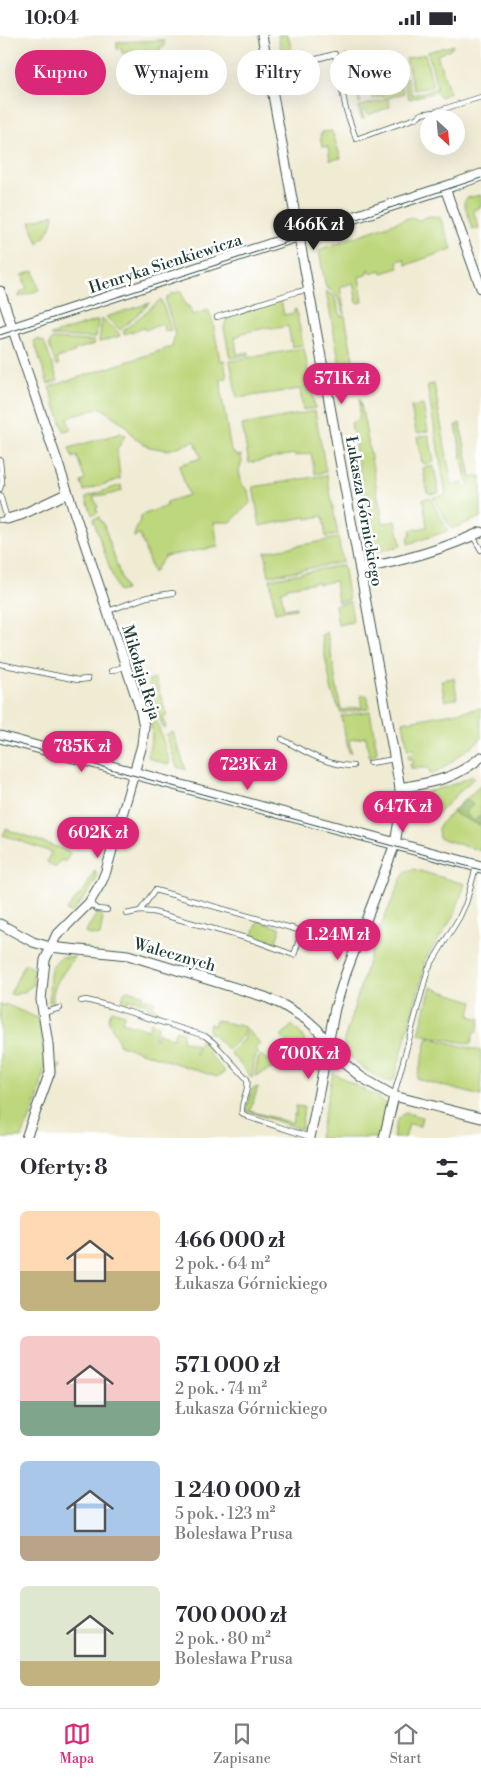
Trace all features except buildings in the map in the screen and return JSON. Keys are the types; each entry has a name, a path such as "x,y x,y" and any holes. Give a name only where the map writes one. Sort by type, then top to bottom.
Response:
{"street":[{"name":"Łukasza Górnickiego","path":"262,35 400,788 400,814 395,844 346,973 335,1009 310,1137"},
{"name":"Henryka Sienkiewicza","path":"0,333 481,175"},
{"name":"Henryka Sienkiewicza","path":"449,187 481,181"},
{"path":"449,187 481,289"},
{"name":"Mikołaja Reja","path":"0,291 108,611 144,726 142,745 135,773 102,881 89,903 56,936 44,965 42,1000 50,1072 26,1138"},
{"path":"3,520 21,515 68,493"},
{"path":"360,569 416,557 477,534"},
{"path":"0,737 479,866"},
{"path":"400,788 456,775 481,757"},
{"name":"Walecznych","path":"0,924 33,942 50,947 128,955 265,997 283,1005 307,1020 317,1029 345,1064 358,1075 394,1096 481,1118"},
{"path":"384,1138 394,1096"}],"lane":[{"path":"320,59 334,55 346,110 356,139 413,119 421,114 434,112 481,97"},
{"path":"217,317 296,292 309,290"},
{"path":"0,460 2,481 0,489"},
{"path":"0,495 3,520"},
{"path":"477,534 481,550"},
{"path":"108,611 148,597 172,593"},
{"path":"0,664 78,681 88,679"},
{"path":"111,671 126,666"},
{"path":"282,739 300,750 320,758 337,764 353,765"},
{"path":"370,763 395,759"},
{"path":"394,1096 428,969 460,918 479,866"},
{"path":"126,914 140,911 153,912 253,940 294,955 302,931 155,890 140,911"},
{"path":"89,903 97,909 108,910"},
{"path":"81,1001 86,1000 113,1007 209,1038 248,1079 242,1113 248,1117 310,1137"},
{"path":"44,1013 60,1008"}],"green space":[{"path":"278,35 288,35 292,50 281,50"},
{"path":"164,40 164,47 160,47 160,50 122,50 122,48 117,49 117,42"},
{"path":"454,45 450,50 437,55 450,93 440,97 435,92 409,99 408,95 410,95 410,88 412,95 437,88 428,52"},
{"path":"425,54 433,86 414,90 410,74 410,58"},
{"path":"372,95 398,95 388,98 390,107 368,115 366,110 362,112 364,119 362,119 358,107 386,99 382,96 373,99"},
{"path":"332,131 341,158 330,160 328,147 322,146 320,135 322,132"},
{"path":"481,195 481,207 473,210 479,228 474,229 472,228 464,202 467,198"},
{"path":"54,214 49,230 38,243 30,222"},
{"path":"430,216 440,217 452,249 406,265 404,259 397,261 399,268 382,273 381,270 372,273 370,270 367,270 368,274 359,277 363,302 357,303 353,283 340,287 345,315 336,295 326,288 319,252 321,249 411,217 419,220"},
{"path":"34,271 39,290 19,297 20,292 27,289 22,275"},
{"path":"181,291 186,306 189,306 192,315 208,310 213,322 220,361 224,360 227,378 221,379 231,451 238,456 241,455 242,462 239,471 242,485 248,490 251,502 231,522 214,522 218,547 165,556 153,573 140,535 134,537 134,535 142,515 167,506 166,502 188,495 179,465 201,458 195,441 168,450 149,447 134,438 125,425 101,408 67,418 71,429 64,431 49,387 172,347 175,334 165,300 171,294"},
{"path":"326,291 334,296 341,316 345,316 358,386 349,367 346,368 346,376 342,377"},
{"path":"161,299 171,330 165,331 163,324 124,334 123,331"},
{"path":"281,300 284,315 294,313 296,309 303,345 292,347 288,326 272,329 271,327 241,333 241,335 235,337 237,354 249,352 249,355 230,358 224,328 227,317"},
{"path":"150,303 120,330 106,317"},
{"path":"102,318 119,333 120,336 99,342"},
{"path":"98,320 96,338 51,336 51,335"},
{"path":"40,339 41,342 44,341 58,381 48,384 34,341"},
{"path":"52,339 94,341 95,344 74,350 74,353 57,358 59,365 56,366 49,344"},
{"path":"304,348 315,408 303,410 300,389 237,398 230,361"},
{"path":"434,384 452,485 462,483 466,487 469,484 466,480 456,425 460,423 471,478 481,476 481,517 451,529 433,497 446,495 427,385"},
{"path":"360,398 383,523 396,521 401,546 380,551 376,551 373,548 351,423 359,419"},
{"path":"423,405 428,431 418,433 416,432 411,407"},
{"path":"315,411 326,472 315,474 311,453 295,456 294,454 249,463 242,425"},
{"path":"121,433 125,436 117,450 120,479 84,491 81,482 85,480 77,456 73,458 69,448"},
{"path":"429,435 434,462 424,464 417,437"},
{"path":"434,466 439,493 429,494 423,468"},
{"path":"327,475 338,535 326,537 323,516 307,519 306,517 260,526 253,487"},
{"path":"121,485 122,491 104,496 94,496 98,513 92,515 86,497"},
{"path":"430,497 448,531 408,544 409,536 411,535 410,530 427,527 423,499"},
{"path":"99,517 101,522 103,522 125,590 118,592 93,519"},
{"path":"338,538 343,562 269,576 265,552"},
{"path":"343,565 349,600 338,602 335,581 318,584 317,582 287,587 287,590 281,591 284,609 296,607 296,609 275,612 270,579"},
{"path":"350,602 352,622 338,625 335,605"},
{"path":"327,632 341,710 362,707 360,696 367,695 369,708 341,713 332,692 321,635"},
{"path":"454,678 457,698 445,701 441,680"},
{"path":"155,679 167,715 162,717 166,727 163,728 148,681"},
{"path":"481,708 481,739 438,772 430,774 428,768 411,768 410,764 414,763 413,759 409,759 408,754 415,752 414,748 408,750 403,722"},
{"path":"370,711 377,751 375,755 369,756 366,737 349,740 351,752 349,753 341,716"},
{"path":"154,713 170,762 168,765 149,758 148,755 152,736 150,714"},
{"path":"173,732 186,770 177,767 166,735"},
{"path":"473,776 474,778 433,818 425,798 426,792 446,787"},
{"path":"481,785 481,851 439,838 438,829 440,824"},
{"path":"466,798 473,805 465,813 474,821 481,815 481,825 452,812"},
{"path":"6,829 70,853 65,862 62,860 55,868 47,862 51,852 3,835"},
{"path":"413,869 465,884 454,916 424,961 424,970 394,1080 389,1082 371,1073 352,1058 345,1047 344,1040 374,943 402,877 406,871"},
{"path":"95,870 97,878 86,896 72,913 66,911 86,887"},
{"path":"98,912 103,917 100,936 86,934 85,932"},
{"path":"258,921 281,928 274,946 252,937"},
{"path":"61,957 74,957 55,987 53,999 55,1005 49,1002 50,978 53,967"},
{"path":"25,963 33,969 33,985 24,992 14,995 10,994"},
{"path":"431,987 473,1001 470,1016 480,1019 477,1032 474,1032 471,1044 419,1034"},
{"path":"125,991 143,994 142,998 154,1001 152,1007 158,1009 156,1016 146,1012 148,1004 129,999 126,1006 121,1004"},
{"path":"0,1004 4,1006 5,1004 40,1019 45,1065 37,1103 33,1103 36,1105 21,1138 0,1138"},
{"path":"112,1010 124,1014 122,1022 148,1030 151,1022 158,1025 154,1038 156,1039 158,1033 173,1038 176,1030 183,1032 182,1040 197,1045 194,1054 196,1054 201,1038 209,1041 215,1048 209,1054 225,1072 217,1077 120,1045 108,1019"},
{"path":"216,1020 245,1027 242,1036 228,1050 208,1032 210,1024 214,1026"},
{"path":"292,1025 305,1041 295,1050 281,1037"},
{"path":"247,1029 260,1043 255,1049 259,1053 255,1057 252,1078 230,1053 245,1037"},
{"path":"428,1037 481,1051 481,1096 417,1079"},
{"path":"261,1055 268,1061 273,1055 277,1060 274,1068 255,1076 258,1058"},
{"path":"57,1065 61,1065 35,1138 31,1138"},
{"path":"333,1073 379,1098 387,1105 379,1138 319,1138"},
{"path":"258,1087 250,1111 292,1123 294,1114 296,1115 295,1106 304,1107 301,1129 247,1111 252,1089"},
{"path":"406,1113 422,1117 420,1126 409,1124 405,1138 393,1138 398,1120"}],"tram line":[{"path":"0,335 481,178"},
{"path":"0,739 481,870"}]}
